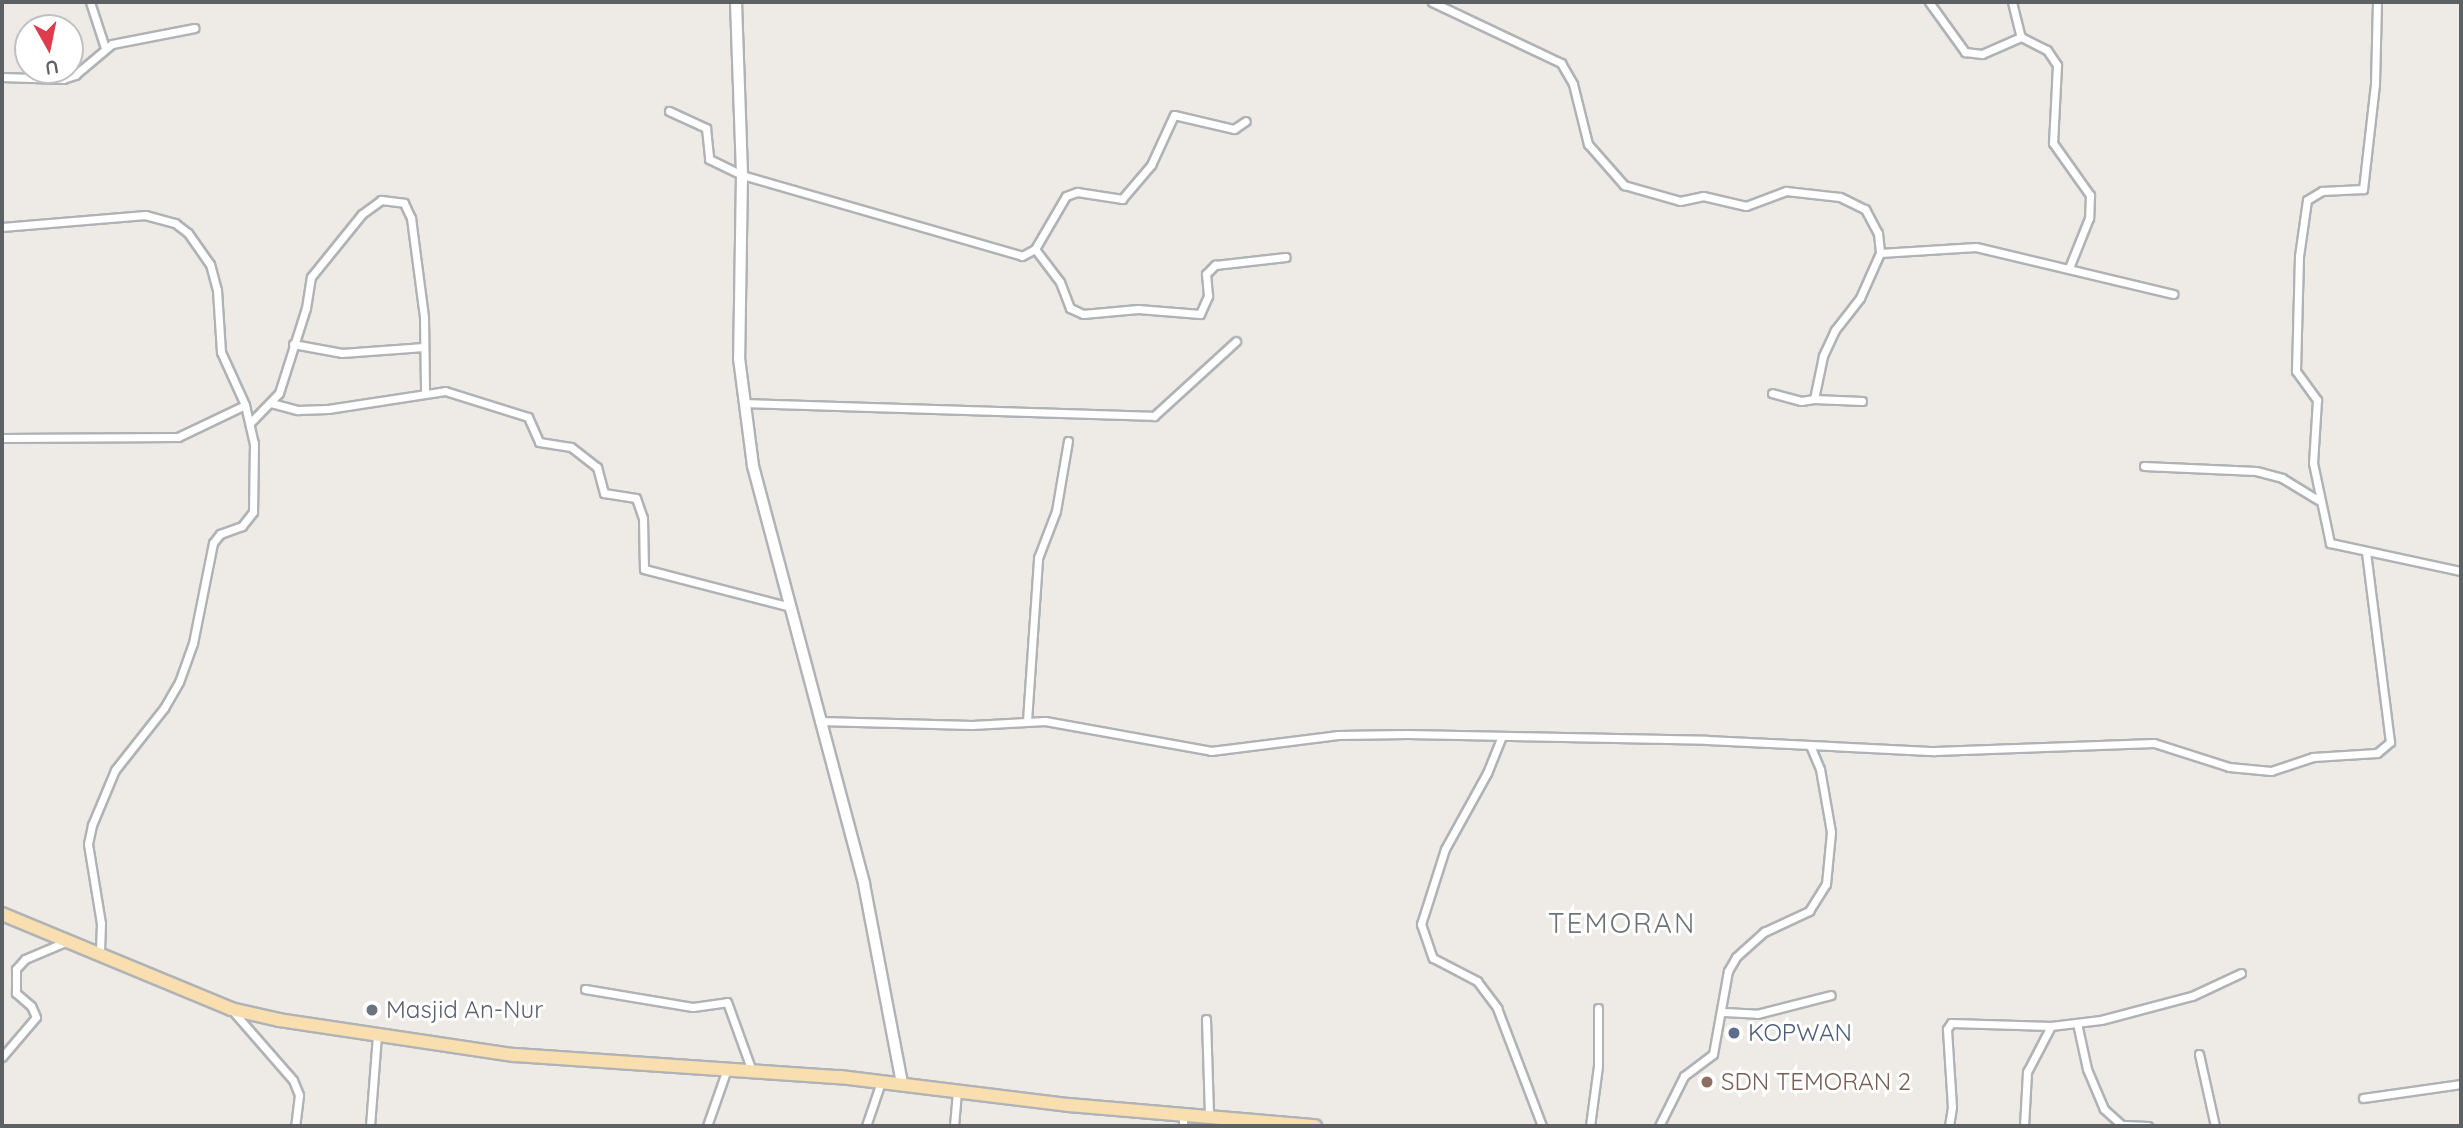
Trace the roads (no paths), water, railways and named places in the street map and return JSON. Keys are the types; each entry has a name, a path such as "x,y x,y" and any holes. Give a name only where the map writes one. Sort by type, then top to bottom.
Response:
{"main road":[{"path":"2,914 231,1009 377,1035 513,1055 902,1084 1183,1121 1209,1117 1315,1126"}],"street":[{"path":"90,2 105,48"},
{"path":"736,2 742,175 739,358 761,510 792,607 819,721 864,884 902,1084"},
{"path":"1433,2 1561,63 1573,84 1588,144 1624,185 1672,200 1703,196 1740,207 1786,191 1855,201 1878,233 1880,253 1874,274 1844,315 1823,356 1814,399"},
{"path":"1929,2 1965,52 1982,54 2021,37 2048,50 2055,60 2058,92 2053,143 2090,195 2089,218 2069,268"},
{"path":"2012,2 2021,37"},
{"path":"2377,2 2375,84 2362,190 2322,191 2307,200 2299,256 2295,365 2300,378 2317,400 2313,463 2318,500 2330,543 2366,553 2461,571"},
{"path":"2,77 75,75 105,48 194,28"},
{"path":"669,111 706,128 709,159 742,175 1009,256 1022,256 1035,249 1066,196 1077,192 1122,199 1151,166 1174,115 1234,129 1246,121"},
{"path":"251,422 279,393 311,277 362,214 381,200 392,198 404,203 411,218 424,347 425,392"},
{"path":"2,227 145,215 175,223 197,242 210,264 217,290 221,352 251,422 253,512 242,526 220,534 213,543 197,626 179,682 164,708 115,770 92,825 88,844 100,922 100,954"},
{"path":"1880,253 1976,247 2173,294"},
{"path":"1035,249 1060,282 1070,308 1083,314 1138,309 1200,314 1208,296 1206,274 1215,265 1286,257"},
{"path":"746,403 1154,416 1236,341"},
{"path":"293,344 342,353 424,347"},
{"path":"271,403 298,410 327,409 425,392 456,393 528,417 539,442 578,450 597,467 604,493 636,498 645,540 641,561 651,574 792,607"},
{"path":"1772,393 1801,401 1862,401"},
{"path":"2,438 178,437 245,405"},
{"path":"1027,721 1038,558 1056,511 1068,441"},
{"path":"2144,466 2256,471 2282,478 2318,500"},
{"path":"819,721 972,725 1027,721 1083,725 1195,751 1338,735 1502,736 1935,751 2154,743 2260,772 2313,757 2383,751 2390,742 2366,553"},
{"path":"1502,736 1487,773 1445,849 1421,925 1433,958 1477,981 1497,1008 1542,1126"},
{"path":"1659,1126 1684,1076 1713,1054 1724,1012 1728,971 1736,957 1764,932 1809,911 1826,884 1831,832 1822,778 1810,746"},
{"path":"2,1057 36,1017 31,1006 16,993 16,969 26,959 66,942"},
{"path":"1949,1126 1952,1107 1948,1025 2051,1026 2077,1023 2192,996 2241,973"},
{"path":"585,989 693,1007 727,1002 752,1072"},
{"path":"1724,1012 1757,1014 1831,995"},
{"path":"1590,1126 1598,1066 1598,1008"},
{"path":"231,1009 293,1080 299,1095 295,1126"},
{"path":"1206,1019 1209,1117"},
{"path":"2077,1023 2087,1069 2105,1109 2122,1125 2148,1126"},
{"path":"2024,1126 2027,1072 2051,1026"},
{"path":"370,1126 377,1035"},
{"path":"2200,1054 2215,1126"},
{"path":"707,1126 727,1069"},
{"path":"866,1126 881,1082"},
{"path":"2363,1098 2461,1084"},
{"path":"954,1126 957,1091"}],"place":[{"name":"Masjid An-Nur","path":"372,1010"},
{"name":"KOPWAN","path":"1734,1033"},
{"name":"SDN TEMORAN 2","path":"1707,1082"}],"district":[{"name":"TEMORAN","path":"1622,923"}]}
